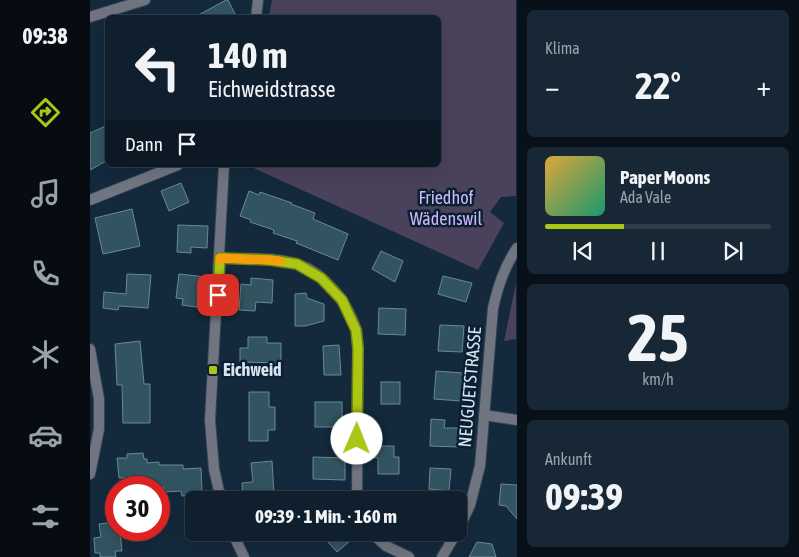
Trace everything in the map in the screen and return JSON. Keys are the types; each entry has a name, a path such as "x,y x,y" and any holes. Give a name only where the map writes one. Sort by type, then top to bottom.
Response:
{"street":[{"path":"90,17 145,0"},
{"path":"256,15 258,0"},
{"path":"90,200 173,167"},
{"path":"219,491 214,469 210,433 224,167"},
{"name":"NEUGUETSTRASSE","path":"467,512 475,490 480,466 493,308 498,284 516,248"},
{"path":"220,258 270,260 297,264 321,278 342,300 356,330 358,348 357,491"},
{"path":"90,349 99,400 98,429 90,474"},
{"path":"484,416 516,420"},
{"path":"236,541 244,557"},
{"path":"381,541 386,546 410,557"},
{"path":"442,557 452,541"}],"green space":[{"name":"Friedhof Wädenswil","path":"272,0 516,0 516,196 501,197 490,212 504,223 478,270 251,167 441,167 441,15 269,15"},
{"path":"516,283 516,339 504,341"}],"building":[{"path":"228,0 236,15 198,15"},
{"path":"105,126 105,162 90,170 90,133"},
{"path":"181,183 189,202 169,211 161,191"},
{"path":"249,191 259,195 260,192 292,203 315,213 313,219 348,234 338,260 296,243 297,241 273,233 274,230 250,222 251,220 240,216"},
{"path":"132,209 140,246 103,254 95,218"},
{"path":"178,225 208,226 207,248 191,247 191,253 177,252"},
{"path":"381,251 403,261 395,282 372,269"},
{"path":"127,274 151,275 148,308 119,306 118,310 103,308 104,292 126,294"},
{"path":"179,274 206,277 203,308 182,305 183,299 176,298"},
{"path":"443,276 472,283 466,302 438,294"},
{"path":"251,278 273,280 272,303 256,302 255,311 239,310 241,284 251,285"},
{"path":"306,293 307,298 324,304 324,321 305,326 295,326 295,294"},
{"path":"379,308 406,309 405,335 378,334"},
{"path":"440,325 464,326 462,352 438,351"},
{"path":"248,337 267,337 267,343 281,343 281,363 240,362 240,348 248,348"},
{"path":"140,341 144,384 150,384 150,423 123,423 122,385 117,385 115,344"},
{"path":"339,345 341,375 324,375 323,346"},
{"path":"436,371 463,373 461,401 434,399"},
{"path":"381,382 400,382 400,404 381,404"},
{"path":"249,392 269,392 269,407 275,407 275,430 268,430 268,441 249,441"},
{"path":"315,402 342,402 342,427 315,427"},
{"path":"431,419 445,420 444,428 459,428 458,447 430,446"},
{"path":"373,446 394,446 394,457 399,457 399,474 378,474 378,458 372,457"},
{"path":"143,453 147,463 159,462 159,465 183,465 183,469 201,468 202,490 185,491 185,496 182,496 181,491 170,492 170,476 119,476 117,458 127,458 127,454"},
{"path":"313,457 345,458 345,480 313,479"},
{"path":"272,461 274,491 243,491 242,483 253,482 251,463"},
{"path":"430,468 451,469 449,491 429,489"},
{"path":"501,484 517,485 517,519 506,506 499,505"},
{"path":"105,523 105,541 121,541 122,551 115,551 116,557 100,557 100,553 95,553 94,538 101,537 99,524"},
{"path":"327,541 350,541 337,552"},
{"path":"477,542 492,544 496,557 469,557"}],"slow traffic":[{"path":"220,260 220,258 280,261"}],"place":[{"name":"Eichweid","path":"213,370"}],"route":[{"path":"218,295 220,258 270,260 297,264 308,269 331,287 342,300 356,330 358,348 357,439"}]}
